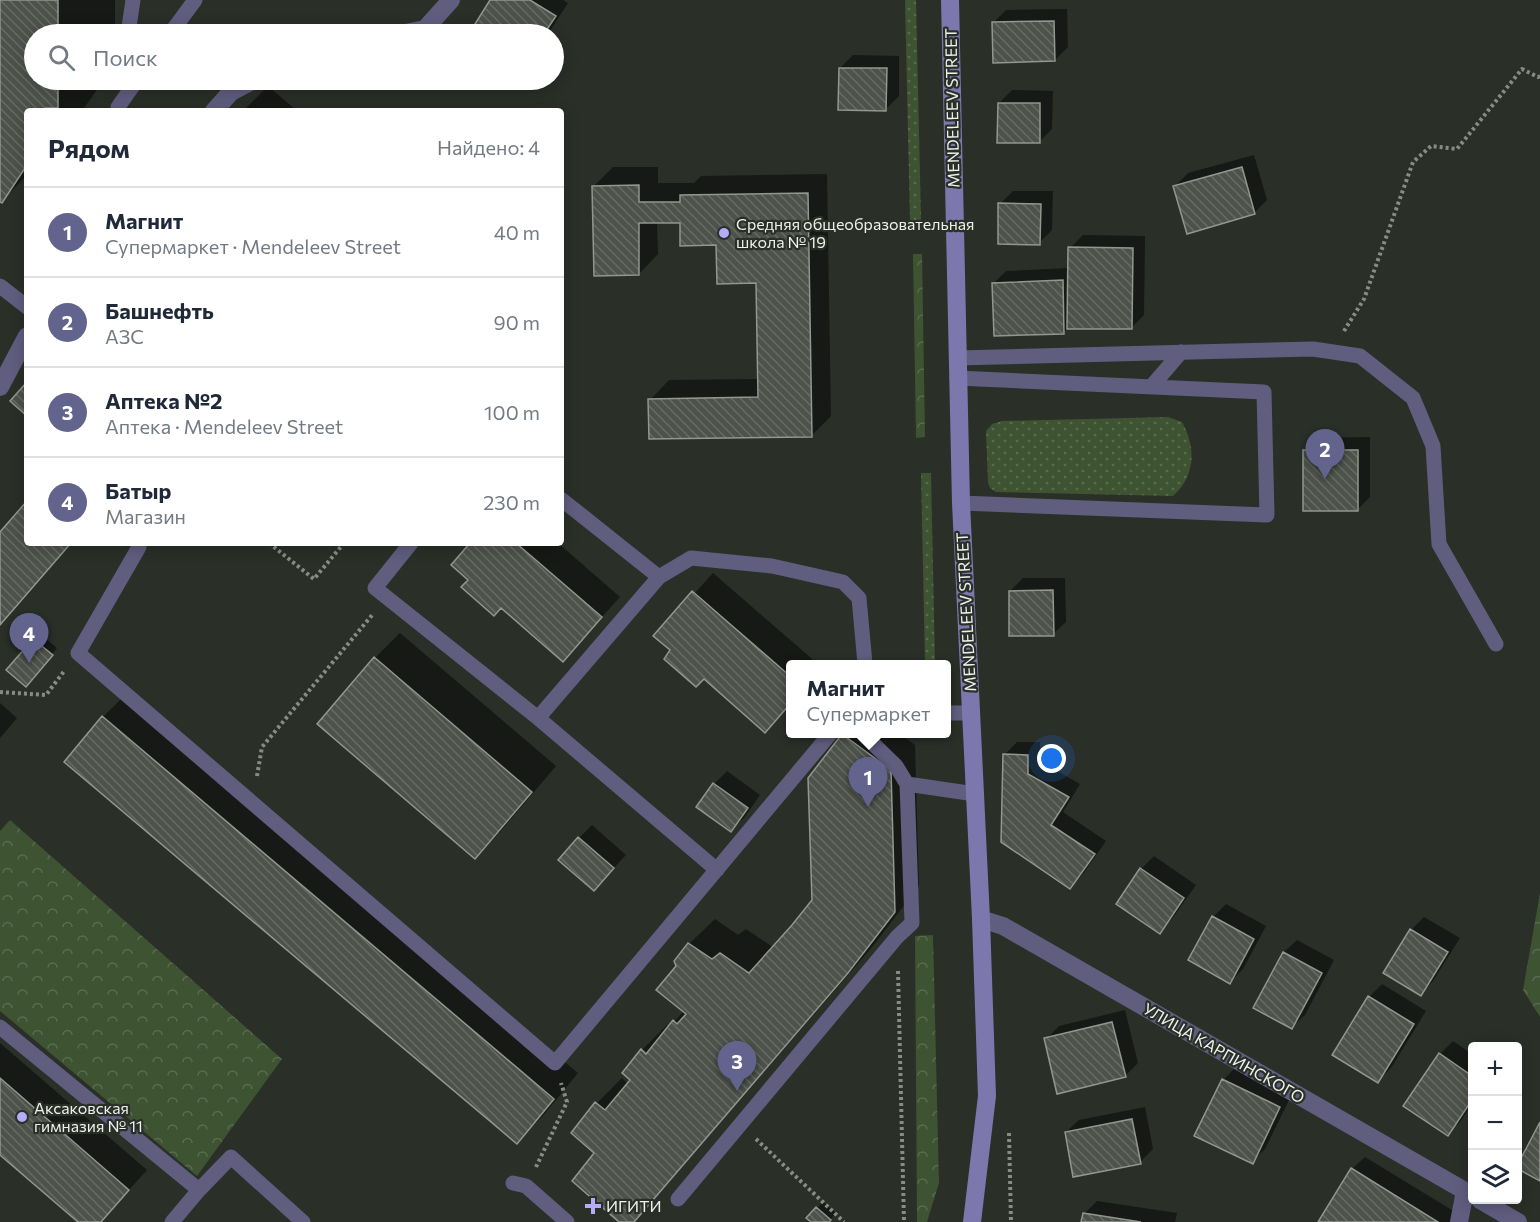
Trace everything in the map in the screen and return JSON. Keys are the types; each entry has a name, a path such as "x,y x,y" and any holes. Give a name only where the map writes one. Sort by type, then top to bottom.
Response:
{"main road":[{"name":"MENDELEEV STREET","path":"950,0 961,502 987,1096 972,1222"}],"street":[{"path":"429,24 450,0"},
{"path":"217,108 235,90"},
{"path":"0,387 24,342"},
{"name":"УЛИЦА КАРПИНСКОГО","path":"981,919 1003,926 1468,1193"},
{"path":"1459,1222 1468,1203"},
{"name":"УЛИЦА КАРПИНСКОГО","path":"1487,1204 1518,1222"}],"lane":[{"path":"129,24 133,0"},
{"path":"177,24 195,0"},
{"path":"117,108 120,90"},
{"path":"118,108 131,90"},
{"path":"0,286 24,299"},
{"path":"957,358 1313,349 1360,356 1413,398 1433,446 1439,544 1496,644"},
{"path":"1151,387 1181,352"},
{"path":"957,378 1264,392 1267,515 961,502"},
{"path":"564,501 659,577"},
{"path":"409,546 375,588 538,718 717,870"},
{"path":"139,547 78,653 555,1063 827,738"},
{"path":"538,718 659,577 691,558 772,566 843,582 859,598 865,660"},
{"path":"951,713 971,713"},
{"path":"678,1199 897,937 912,923 907,784 896,766 867,738"},
{"path":"907,784 975,795"},
{"path":"0,1027 199,1190"},
{"path":"172,1222 231,1157 303,1222"},
{"path":"520,1184 567,1222"}],"path":[{"path":"1332,352 1364,299 1413,162 1431,146 1457,149 1522,69 1540,76"},
{"path":"273,546 314,579 342,546"},
{"path":"252,802 262,747 364,625"},
{"path":"0,692 46,695 78,653"},
{"path":"897,937 904,1222"},
{"path":"520,1184 567,1102 555,1063"},
{"path":"741,1124 844,1222"}],"green space":[{"path":"905,0 916,0 921,220 910,220"},
{"path":"913,254 922,254 925,437 916,438"},
{"path":"1168,417 1182,422 1190,441 1191,451 1190,470 1186,480 1173,496 996,492 990,488 986,431 992,424 1002,421"},
{"path":"921,473 931,473 935,660 925,660"},
{"path":"10,820 282,1059 197,1176 0,1011 0,831"},
{"path":"1540,893 1540,1017 1523,990"},
{"path":"933,935 939,1183 927,1222 917,1222 915,936"}],"building":[{"path":"0,0 58,0 58,24 24,24 24,90 58,90 58,108 24,108 24,170 2,203 0,202"},
{"path":"490,0 530,0 556,16 551,24 475,24"},
{"path":"1054,21 1055,61 993,63 992,22"},
{"path":"839,68 887,68 886,111 838,110"},
{"path":"998,103 1040,103 1040,143 997,143"},
{"path":"1242,167 1255,214 1187,234 1173,186"},
{"path":"639,185 639,202 680,202 680,195 808,193 812,437 649,439 648,399 758,397 756,283 717,284 716,245 680,246 680,223 639,223 639,275 594,276 592,186"},
{"path":"998,203 1041,204 1040,245 998,244"},
{"path":"1068,247 1133,248 1132,329 1067,329"},
{"path":"1063,280 1064,334 994,336 992,283"},
{"path":"24,385 24,413 10,401"},
{"path":"1303,450 1358,450 1358,511 1303,511"},
{"path":"24,504 24,546 68,546 0,625 0,532"},
{"path":"467,546 519,546 602,617 563,662 501,608 494,616 461,587 468,580 451,565"},
{"path":"1053,590 1054,636 1009,636 1009,591"},
{"path":"692,591 786,673 786,709 765,733 704,679 696,687 664,659 670,650 653,636"},
{"path":"33,639 53,655 26,687 6,670"},
{"path":"374,657 532,792 475,859 317,724"},
{"path":"102,716 554,1099 517,1144 64,762"},
{"path":"839,738 847,738 891,770 895,912 848,973 634,1222 619,1222 572,1181 594,1153 571,1133 595,1102 605,1110 630,1080 622,1073 641,1049 646,1054 673,1020 677,1024 686,1014 656,990 676,966 674,961 688,943 712,959 720,953 749,973 812,900 808,778"},
{"path":"1003,754 1028,755 1028,774 1069,797 1051,825 1095,854 1070,889 1001,842"},
{"path":"713,783 748,808 731,832 696,807"},
{"path":"578,837 614,868 594,891 558,860"},
{"path":"1140,868 1184,898 1160,934 1116,904"},
{"path":"1212,916 1254,939 1230,984 1188,960"},
{"path":"1410,929 1448,952 1421,996 1383,973"},
{"path":"1283,952 1322,973 1292,1029 1253,1008"},
{"path":"1368,996 1414,1024 1378,1083 1332,1055"},
{"path":"1112,1022 1126,1077 1057,1094 1044,1038"},
{"path":"1439,1053 1468,1073 1468,1106 1448,1136 1403,1106"},
{"name":"Аксаковская гимназия № 11","path":"0,1078 129,1190 101,1222 78,1222 0,1155"},
{"path":"1222,1079 1280,1107 1253,1164 1194,1136"},
{"path":"1132,1119 1141,1164 1073,1177 1065,1132"},
{"path":"1540,1122 1540,1181 1522,1171 1522,1156"},
{"path":"1351,1168 1438,1222 1318,1222"},
{"path":"816,1207 831,1220 829,1222 811,1222 806,1218"},
{"path":"1083,1213 1141,1222 1081,1222"}],"place":[{"name":"Средняя общеобразовательная школа № 19","path":"724,233"},
{"name":"Башнефть","path":"1325,479"},
{"name":"Батыр","path":"29,663"},
{"name":"Магнит","path":"868,807"},
{"name":"Аптека №2","path":"737,1091"},
{"name":"Аксаковская гимназия № 11","path":"22,1117"},
{"name":"ИГИТИ","path":"593,1206"}]}
